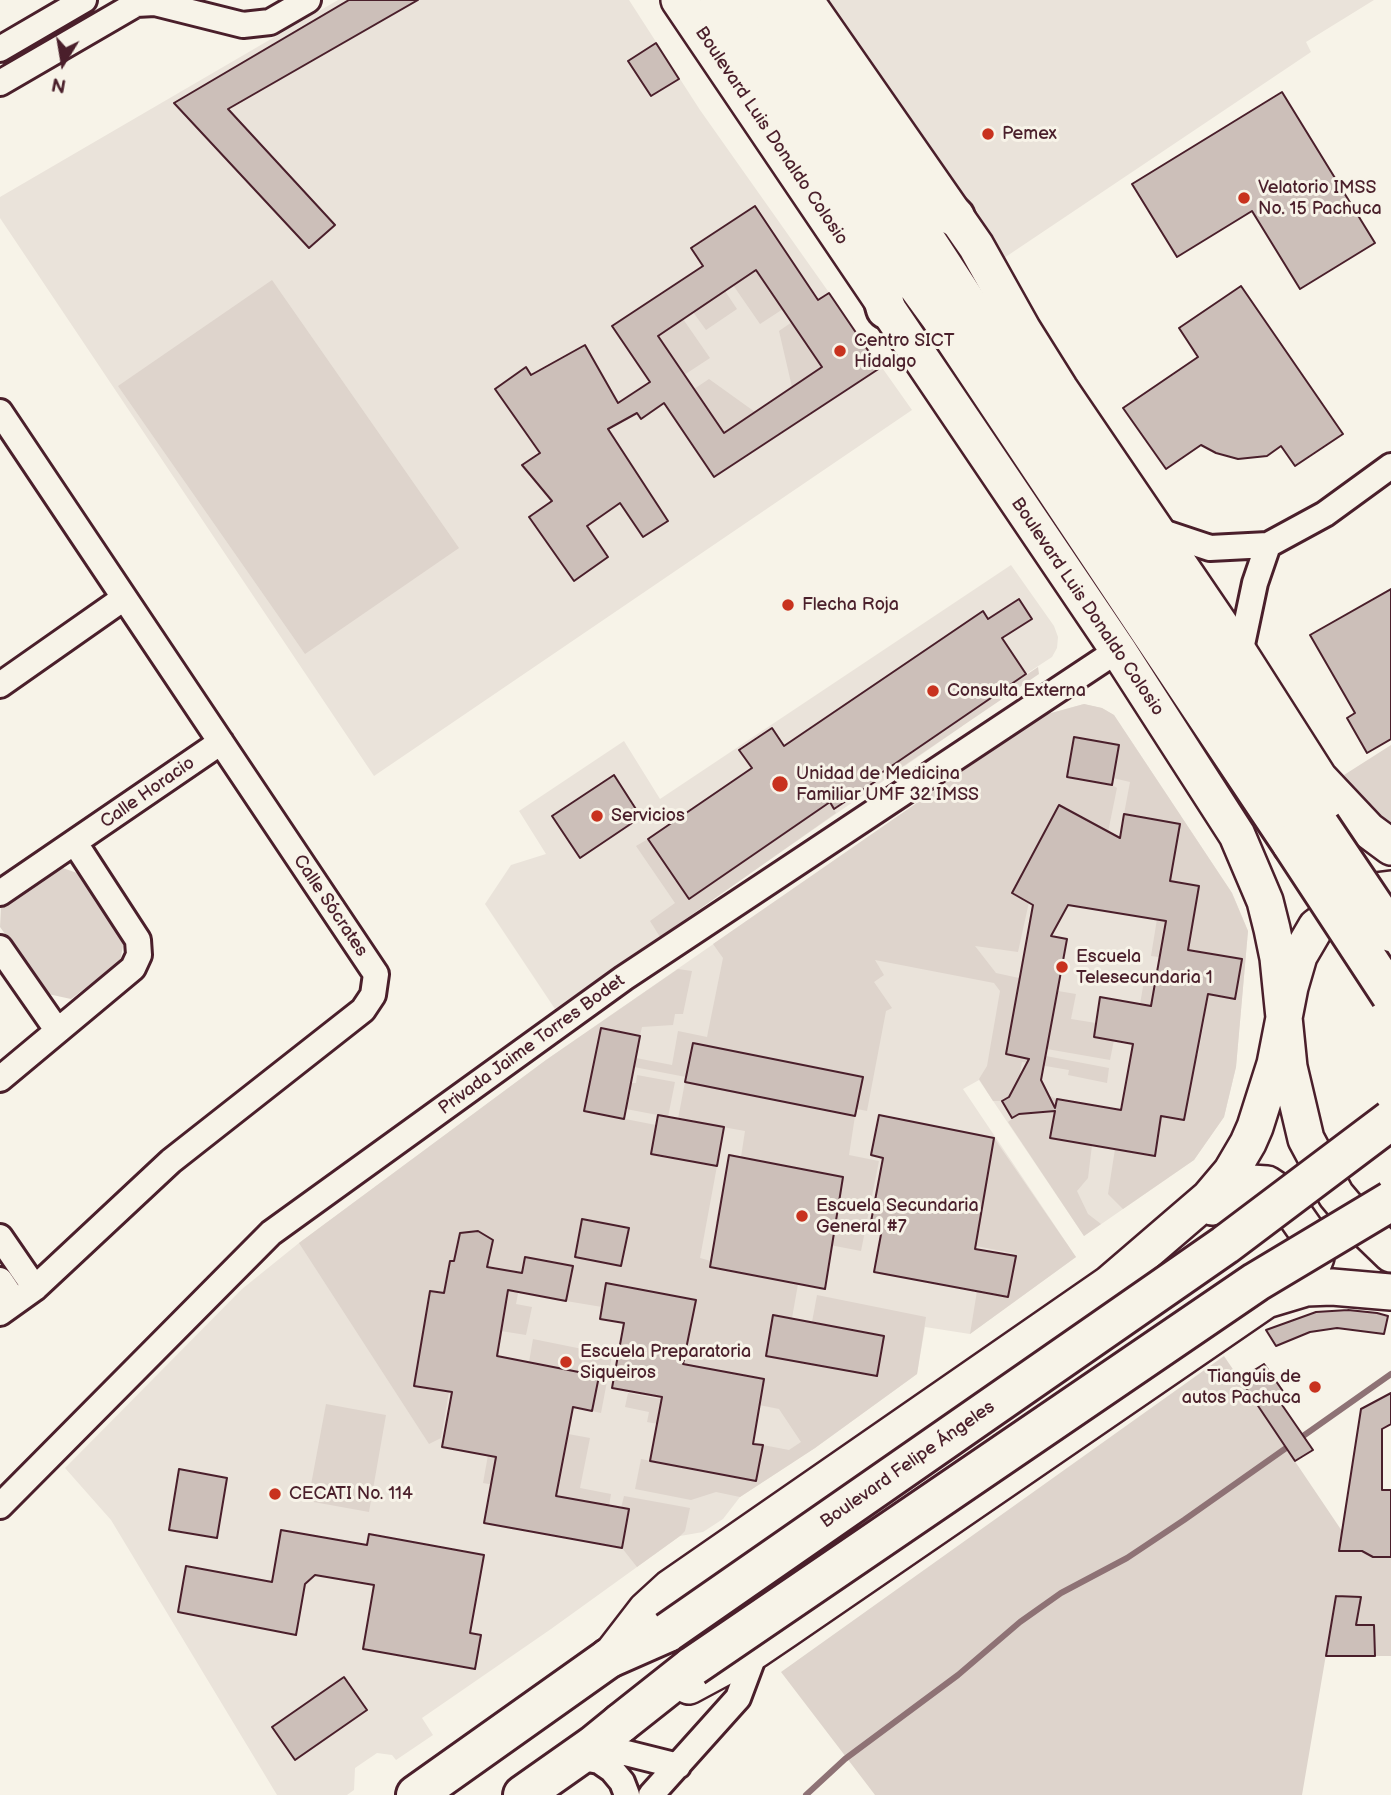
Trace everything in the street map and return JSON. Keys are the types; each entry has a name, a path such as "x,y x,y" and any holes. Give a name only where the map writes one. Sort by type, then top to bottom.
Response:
{"main road":[{"name":"Boulevard Luis Donaldo Colosio","path":"679,0 1118,650 1237,835 1265,901 1278,958 1289,1067 1306,1139 1336,1195 1391,1254"},
{"name":"Boulevard Luis Donaldo Colosio","path":"719,0 813,142 912,277 952,308 1391,932"},
{"name":"Boulevard Luis Donaldo Colosio","path":"769,0 848,121 952,308 1391,995"},
{"path":"805,0 975,246 1052,377 1240,654 1319,778 1368,830 1391,847"},
{"path":"848,121 955,217"},
{"path":"856,200 886,309"},
{"path":"1237,835 1258,852 1284,862 1299,860 1314,850 1325,816 1319,778"},
{"path":"609,1658 646,1610 670,1588 1110,1284 1209,1198 1231,1172 1248,1143 1275,1063 1299,956 1316,928 1349,902 1375,891 1391,889"},
{"name":"Boulevard Felipe Ángeles","path":"416,1795 609,1658 668,1632 1225,1245 1391,1120"},
{"path":"598,1741 756,1650 1266,1300 1296,1283 1312,1270 1316,1256 1314,1242 1279,1192 1267,1184 1251,1183 1178,1226"},
{"path":"523,1795 598,1741 693,1666 1256,1282 1391,1202"},
{"path":"1266,1300 1306,1288 1332,1287 1391,1292"}],"street":[{"path":"0,49 84,0"},
{"path":"0,83 136,4 155,3 243,25 270,22 308,0"},
{"path":"743,0 850,161 912,277"},
{"name":"Calle Sócrates","path":"0,412 376,974 373,995 363,1010 171,1161 35,1288 8,1308"},
{"path":"1156,530 1210,548 1268,545 1325,514 1391,466"},
{"path":"1240,654 1255,583 1268,545"},
{"path":"0,685 124,598"},
{"name":"Privada Jaime Torres Bodet","path":"0,1506 271,1233 624,978 1118,650"},
{"name":"Calle Horacio","path":"0,893 221,742"},
{"path":"0,1079 133,968 139,955 138,940 75,844"},
{"path":"0,948 57,1030"},
{"path":"0,1237 35,1288"},
{"path":"0,1280 8,1308"},
{"path":"651,1795 738,1698 756,1650"},
{"path":"627,1795 622,1782 612,1770 599,1761 598,1741 678,1766"}],"shaded area":[{"name":"Centro SICT Hidalgo","path":"338,0 629,0 700,110 912,410 374,776 0,218 0,197"},
{"path":"823,0 1374,0 1306,42 1311,52 1004,258"},
{"path":"756,270 783,309 760,324 733,285"},
{"path":"272,280 459,548 305,654 118,386"},
{"path":"725,291 737,309 706,330 693,312"},
{"path":"683,319 710,358 684,375 658,336"},
{"path":"792,322 822,367 792,387 779,331"},
{"path":"709,379 755,412 724,433 694,389"},
{"name":"Unidad de Medicina Familiar UMF 32 IMSS","path":"1011,565 1054,626 1058,637 1057,648 1052,657 1026,674 961,727 555,1009 485,904 511,865 546,854 519,811 624,741 660,799"},
{"path":"1038,667 1039,674 899,769 896,763"},
{"path":"1084,704 1102,708 1114,715 1232,893 1248,931 1236,1067 1224,1117 1194,1160 1084,1236 979,1080 963,1089 1076,1257 970,1334 925,1327 917,1374 815,1448 740,1497 723,1519 703,1532 680,1536 422,1718 433,1735 396,1760 392,1755 377,1753 355,1768 354,1790 347,1795 277,1795 111,1520 65,1468 242,1289 299,1243 546,1060 1044,715"},
{"path":"1084,704 1102,708 1114,715 1232,893 1248,931 1236,1067 1224,1117 1194,1160 1123,1209 1108,1194 1115,1149 1155,1156 1161,1116 1128,1069 1132,1044 1198,1055 1205,1016 1140,1004 1146,970 1156,972 1155,985 1235,999 1242,960 1161,946 1159,957 1151,956 1157,919 1193,925 1199,886 1095,868 1173,863 1180,824 1124,814 1130,782 1113,778 1119,745 1074,738 1067,777 1117,788 1108,832 1059,806 1012,893 1029,902 1018,952 975,946 996,973 1019,978 1006,1054 1044,1061 1046,1056 1109,1068 1107,1083 1068,1075 1069,1070 1022,1062 1019,1079 1009,1097 1002,1101 993,1101 979,1079 987,1066 1000,991 994,983 875,960 884,975 874,982 892,1008 886,1011 867,1111 857,1109 863,1076 693,1043 686,1077 634,1067 636,1058 672,1065 678,1031 707,1037 723,958 713,944 1044,715"},
{"path":"1391,745 1391,830 1373,816 1344,775"},
{"path":"830,802 836,813 660,937 650,921 675,903 636,846 648,839 689,898"},
{"path":"60,867 80,874 124,940 120,962 71,999 48,994 0,927 1,906"},
{"path":"678,969 692,971 683,1014 675,1014 673,1025 642,1027 640,1036 601,1029 584,1111 656,1125 651,1154 717,1166 700,1258 711,1261 710,1267 798,1284 792,1318 773,1315 766,1356 877,1376 884,1336 812,1322 817,1295 926,1317 917,1374 815,1448 740,1497 716,1492 691,1500 635,1489 641,1459 756,1481 763,1445 789,1450 801,1442 779,1409 759,1405 764,1379 654,1359 606,1284 602,1307 566,1301 572,1266 525,1257 516,1304 532,1307 526,1335 501,1331 414,1386 449,1392 441,1438 429,1444 299,1243 546,1060","holes":["582,1219 628,1228 621,1266 575,1257","478,1231 492,1240 488,1262 456,1256 460,1233","450,1261 494,1269 445,1291"]},
{"path":"1058,991 1076,994 1071,1019 1096,1023 1094,1037 1114,1040 1110,1060 1047,1049"},
{"path":"637,1075 675,1082 668,1117 626,1109 631,1083 636,1083"},
{"path":"685,1082 855,1116 849,1155 879,1161 861,1251 716,1223 721,1195 835,1217 843,1178 741,1157 745,1131 678,1119"},
{"path":"1050,1096 1057,1099 1050,1138 1092,1145 1088,1178 1077,1191 1088,1214 1101,1224 1084,1236 1008,1122 1019,1114 1039,1112"},
{"path":"994,1138 1076,1257 970,1334 977,1291 1008,1297 1016,1254 976,1246"},
{"path":"533,1339 612,1355 601,1413 592,1411 598,1376 529,1362"},
{"path":"1224,1356 1346,1537 1344,1551 1391,1554 1391,1656 1375,1656 1374,1625 1356,1625 1361,1597 1336,1596 1302,1795 875,1795 781,1672"},
{"path":"628,1393 754,1416 680,1428 647,1422 649,1412 625,1407"},
{"path":"326,1404 386,1415 369,1512 308,1501"},
{"path":"568,1434 590,1438 580,1488 611,1494 609,1506 483,1483 488,1455 561,1469"},
{"path":"624,1496 690,1508 685,1531 637,1567 622,1548 629,1510 621,1508"}],"building":[{"path":"349,0 418,0 228,109 335,225 309,248 174,103"},
{"path":"656,43 679,79 651,96 628,61"},
{"name":"Velatorio IMSS No. 15 Pachuca","path":"1282,92 1375,243 1300,289 1252,211 1177,257 1132,184"},
{"path":"755,206 818,300 829,293 880,368 714,477 664,403 641,419 637,413 608,429 668,521 643,537 620,503 587,526 608,557 574,581 529,517 552,501 522,465 540,453 495,389 526,367 531,375 585,345 618,403 650,382 612,326 703,266 691,248","holes":["756,270 822,367 724,433 658,336"]},
{"path":"1241,286 1343,434 1295,466 1281,446 1267,456 1238,459 1216,453 1201,445 1166,469 1123,408 1198,357 1179,328"},
{"path":"1391,589 1391,739 1367,753 1347,718 1355,713 1310,635"},
{"path":"1019,599 1032,619 1002,638 1026,674 874,778 876,781 834,809 830,802 689,899 648,839 752,768 739,750 772,728 784,746 983,611 988,619"},
{"path":"1074,737 1119,745 1112,785 1067,777"},
{"name":"Servicios","path":"614,775 641,817 580,858 552,816"},
{"path":"1059,805 1120,838 1124,814 1180,824 1170,881 1199,886 1188,950 1242,959 1235,999 1208,994 1184,1120 1161,1116 1155,1156 1050,1138 1055,1111 1019,1114 1012,1118 1002,1101 1009,1097 1029,1059 1006,1054 1033,905 1012,893","holes":["1068,905 1166,921 1151,1006 1100,997 1094,1037 1133,1044 1121,1110 1057,1099 1055,1108 1041,1080 1067,939 1051,936"]},
{"path":"601,1028 640,1036 624,1119 584,1111"},
{"path":"693,1043 863,1077 855,1116 685,1082"},
{"path":"658,1115 724,1127 717,1166 651,1154"},
{"path":"879,1115 994,1138 975,1249 1016,1256 1008,1297 874,1272 882,1229 870,1227 883,1158 871,1155"},
{"path":"729,1155 843,1177 825,1289 710,1267"},
{"path":"582,1219 629,1228 621,1266 575,1257"},
{"path":"478,1231 493,1240 487,1267 522,1273 525,1257 573,1266 566,1301 508,1290 497,1356 599,1376 592,1411 573,1407 556,1496 629,1509 622,1548 484,1523 496,1457 442,1447 452,1392 414,1386 430,1291 444,1293 450,1261 454,1261 460,1233"},
{"path":"606,1283 696,1300 683,1364 764,1379 753,1444 763,1445 756,1481 650,1461 662,1397 612,1388 624,1323 600,1319"},
{"path":"1348,1310 1388,1316 1384,1334 1337,1328 1310,1332 1276,1346 1266,1330 1316,1312"},
{"path":"773,1315 884,1336 877,1376 766,1356"},
{"path":"1264,1364 1287,1397 1280,1402 1313,1450 1295,1461 1240,1379"},
{"path":"1391,1393 1391,1424 1382,1429 1382,1490 1391,1490 1391,1557 1373,1557 1362,1551 1339,1551 1361,1409"},
{"path":"179,1469 227,1478 217,1538 169,1530"},
{"path":"281,1530 367,1545 369,1534 484,1555 470,1633 481,1635 475,1669 363,1649 374,1585 315,1575 305,1584 296,1635 178,1612 186,1566 272,1582"},
{"path":"1336,1596 1361,1597 1356,1625 1374,1625 1375,1656 1326,1656"},
{"path":"344,1677 367,1710 295,1760 272,1727"}],"waterway":[{"path":"806,1795 845,1759 958,1675 1020,1622 1061,1593 1127,1558 1184,1520 1391,1374"}],"place":[{"name":"Pemex","path":"988,134"},
{"name":"Velatorio IMSS No. 15 Pachuca","path":"1244,198"},
{"name":"Centro SICT Hidalgo","path":"840,351"},
{"name":"Flecha Roja","path":"788,605"},
{"name":"Consulta Externa","path":"933,691"},
{"name":"Unidad de Medicina Familiar UMF 32 IMSS","path":"780,784"},
{"name":"Servicios","path":"597,816"},
{"name":"Escuela Telesecundaria 1","path":"1062,967"},
{"name":"Escuela Secundaria General #7","path":"802,1216"},
{"name":"Escuela Preparatoria Siqueiros","path":"566,1362"},
{"name":"Tianguis de autos Pachuca","path":"1315,1387"},
{"name":"CECATI No. 114","path":"275,1494"}]}
